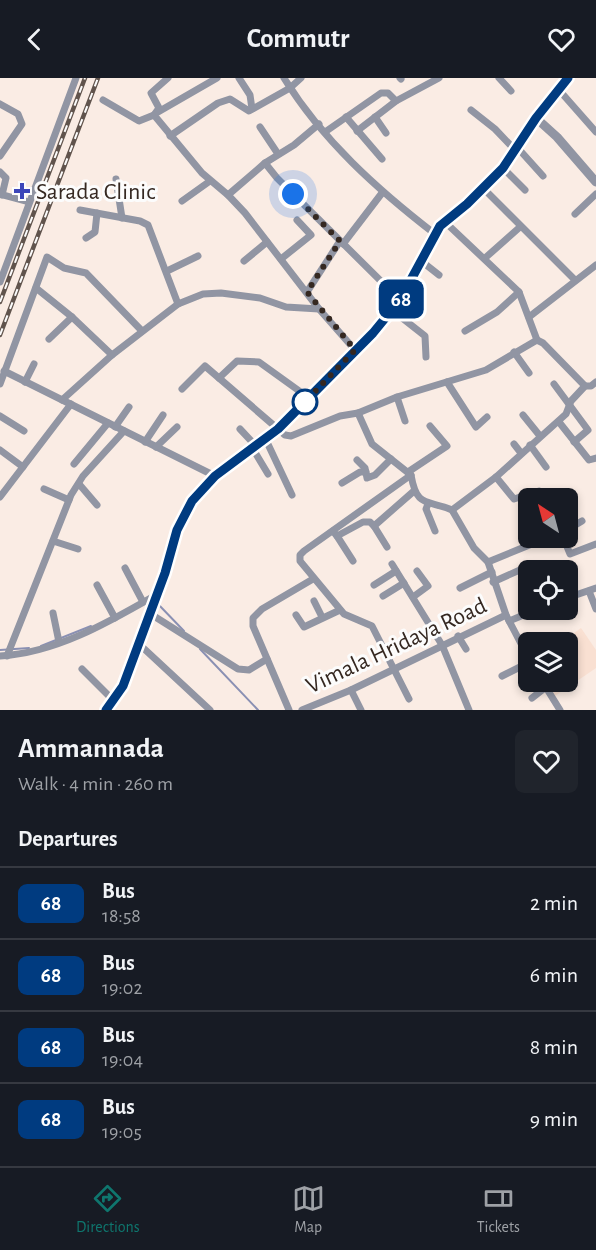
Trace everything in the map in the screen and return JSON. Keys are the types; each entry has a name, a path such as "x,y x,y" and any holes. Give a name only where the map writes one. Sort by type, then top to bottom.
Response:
{"main road":[{"path":"106,710 123,686 151,603 165,573 177,530 192,501 215,476 278,429 392,310 400,300 435,234 503,168 536,118 568,78"}],"street":[{"path":"0,282 76,78"},
{"path":"168,78 151,93 156,114 170,136 210,181 228,195 319,309 355,350"},
{"path":"102,100 139,122 217,78"},
{"path":"239,78 250,95 252,109"},
{"path":"284,78 319,124 382,193 435,234"},
{"path":"170,136 218,103 230,99 244,110 252,109 290,88 301,78"},
{"path":"499,78 511,92"},
{"path":"357,131 396,101 433,80"},
{"path":"559,90 596,132"},
{"path":"326,132 381,93 388,93 396,101"},
{"path":"0,104 18,114 22,124 0,156"},
{"path":"471,110 495,129 543,176"},
{"path":"346,117 382,159"},
{"path":"375,117 386,133"},
{"path":"536,118 557,137 596,183"},
{"path":"228,195 265,163 319,124"},
{"path":"260,127 278,154"},
{"path":"265,163 341,243 400,300"},
{"path":"503,168 525,190"},
{"path":"0,172 6,178 1,195 29,202"},
{"path":"116,179 122,218"},
{"path":"182,201 210,181"},
{"path":"483,188 520,228 575,280"},
{"path":"307,292 341,243 382,193"},
{"path":"575,214 596,194"},
{"path":"80,210 148,225 178,304"},
{"path":"86,238 95,231 97,213"},
{"path":"281,259 311,235 297,219"},
{"path":"445,222 519,292 537,340 543,343 585,386 591,386 596,382"},
{"path":"485,258 520,228"},
{"path":"244,261 267,242"},
{"path":"167,271 198,256"},
{"path":"0,384 47,257 64,268 80,270 90,277 142,331"},
{"path":"420,260 439,275"},
{"path":"529,317 596,265"},
{"path":"36,288 72,316 112,355"},
{"path":"465,331 497,312 519,292"},
{"path":"62,400 142,331 178,304 203,294 222,293 260,298 286,307 319,309"},
{"path":"392,310 425,336 426,357"},
{"path":"50,339 72,316"},
{"path":"182,389 204,366 285,435 291,436 340,416 358,413 397,397 486,370 537,340"},
{"path":"514,352 529,373"},
{"path":"219,378 237,361 259,362 309,398"},
{"path":"25,382 34,364"},
{"path":"4,371 215,476"},
{"path":"447,382 476,427 487,417"},
{"path":"554,384 588,430 574,442"},
{"path":"452,510 496,477 540,436 559,422 566,414 569,404 585,386"},
{"path":"397,397 405,421"},
{"path":"0,497 71,404"},
{"path":"74,464 129,407"},
{"path":"358,413 372,444 385,457 410,474 414,491 428,504 452,510 474,548 488,562 508,618 518,638"},
{"path":"145,442 163,415"},
{"path":"523,415 540,436"},
{"path":"0,416 24,430"},
{"path":"559,422 589,460 596,458"},
{"path":"409,699 372,626 340,610 313,579 300,561 300,555 335,533 447,446 430,426"},
{"path":"156,447 177,427"},
{"path":"240,429 254,448 268,474"},
{"path":"3,656 69,500 79,484 124,431"},
{"path":"266,440 292,495"},
{"path":"514,444 521,453"},
{"path":"530,445 546,467"},
{"path":"0,450 23,467"},
{"path":"357,460 366,472 367,478 375,475 391,459"},
{"path":"342,483 360,471 366,472"},
{"path":"496,477 514,499 518,498"},
{"path":"79,484 97,505"},
{"path":"44,489 69,500"},
{"path":"374,526 414,491"},
{"path":"428,504 426,509 435,531"},
{"path":"578,523 582,521"},
{"path":"335,533 363,522 370,522 387,547"},
{"path":"335,533 353,561"},
{"path":"53,541 78,549"},
{"path":"568,548 570,554 596,544"},
{"path":"488,562 522,548"},
{"path":"392,564 442,645 469,710"},
{"path":"125,568 151,603 244,671 267,659"},
{"path":"494,582 518,570"},
{"path":"374,585 396,571"},
{"path":"413,597 428,586 417,571"},
{"path":"460,588 492,572"},
{"path":"289,710 253,626 253,618 262,609 313,579"},
{"path":"383,596 404,583"},
{"path":"97,585 115,618"},
{"path":"578,595 593,590 596,609"},
{"path":"314,601 322,617"},
{"path":"3,656 35,651 151,603"},
{"path":"296,615 304,627 340,610"},
{"path":"53,614 58,642"},
{"name":"Vimala Hridaya Road","path":"302,710 351,690 458,636 518,615"},
{"path":"458,636 466,649"},
{"path":"139,644 209,710"},
{"path":"502,676 518,668"},
{"path":"82,669 113,700"},
{"path":"351,690 361,710"},
{"path":"532,698 537,692"},
{"path":"549,692 560,710"}],"shaded area":[{"path":"581,628 596,650 596,668 578,680 578,632 576,632"}],"waterway":[{"path":"157,603 184,631"},
{"path":"41,646 91,626"},
{"path":"0,650 29,648"},
{"path":"200,649 258,710"}],"railway":[{"path":"0,302 85,78"},
{"path":"0,335 98,78"}],"bus line":[{"name":"68","path":"106,710 123,686 165,573 177,530 192,501 215,476 278,429 373,333 400,300 440,226 467,204 503,168 536,118 568,78"}],"place":[{"name":"Sarada Clinic","path":"22,191"}],"route":[{"path":"293,194 340,241 307,292 355,350 305,402"}]}
